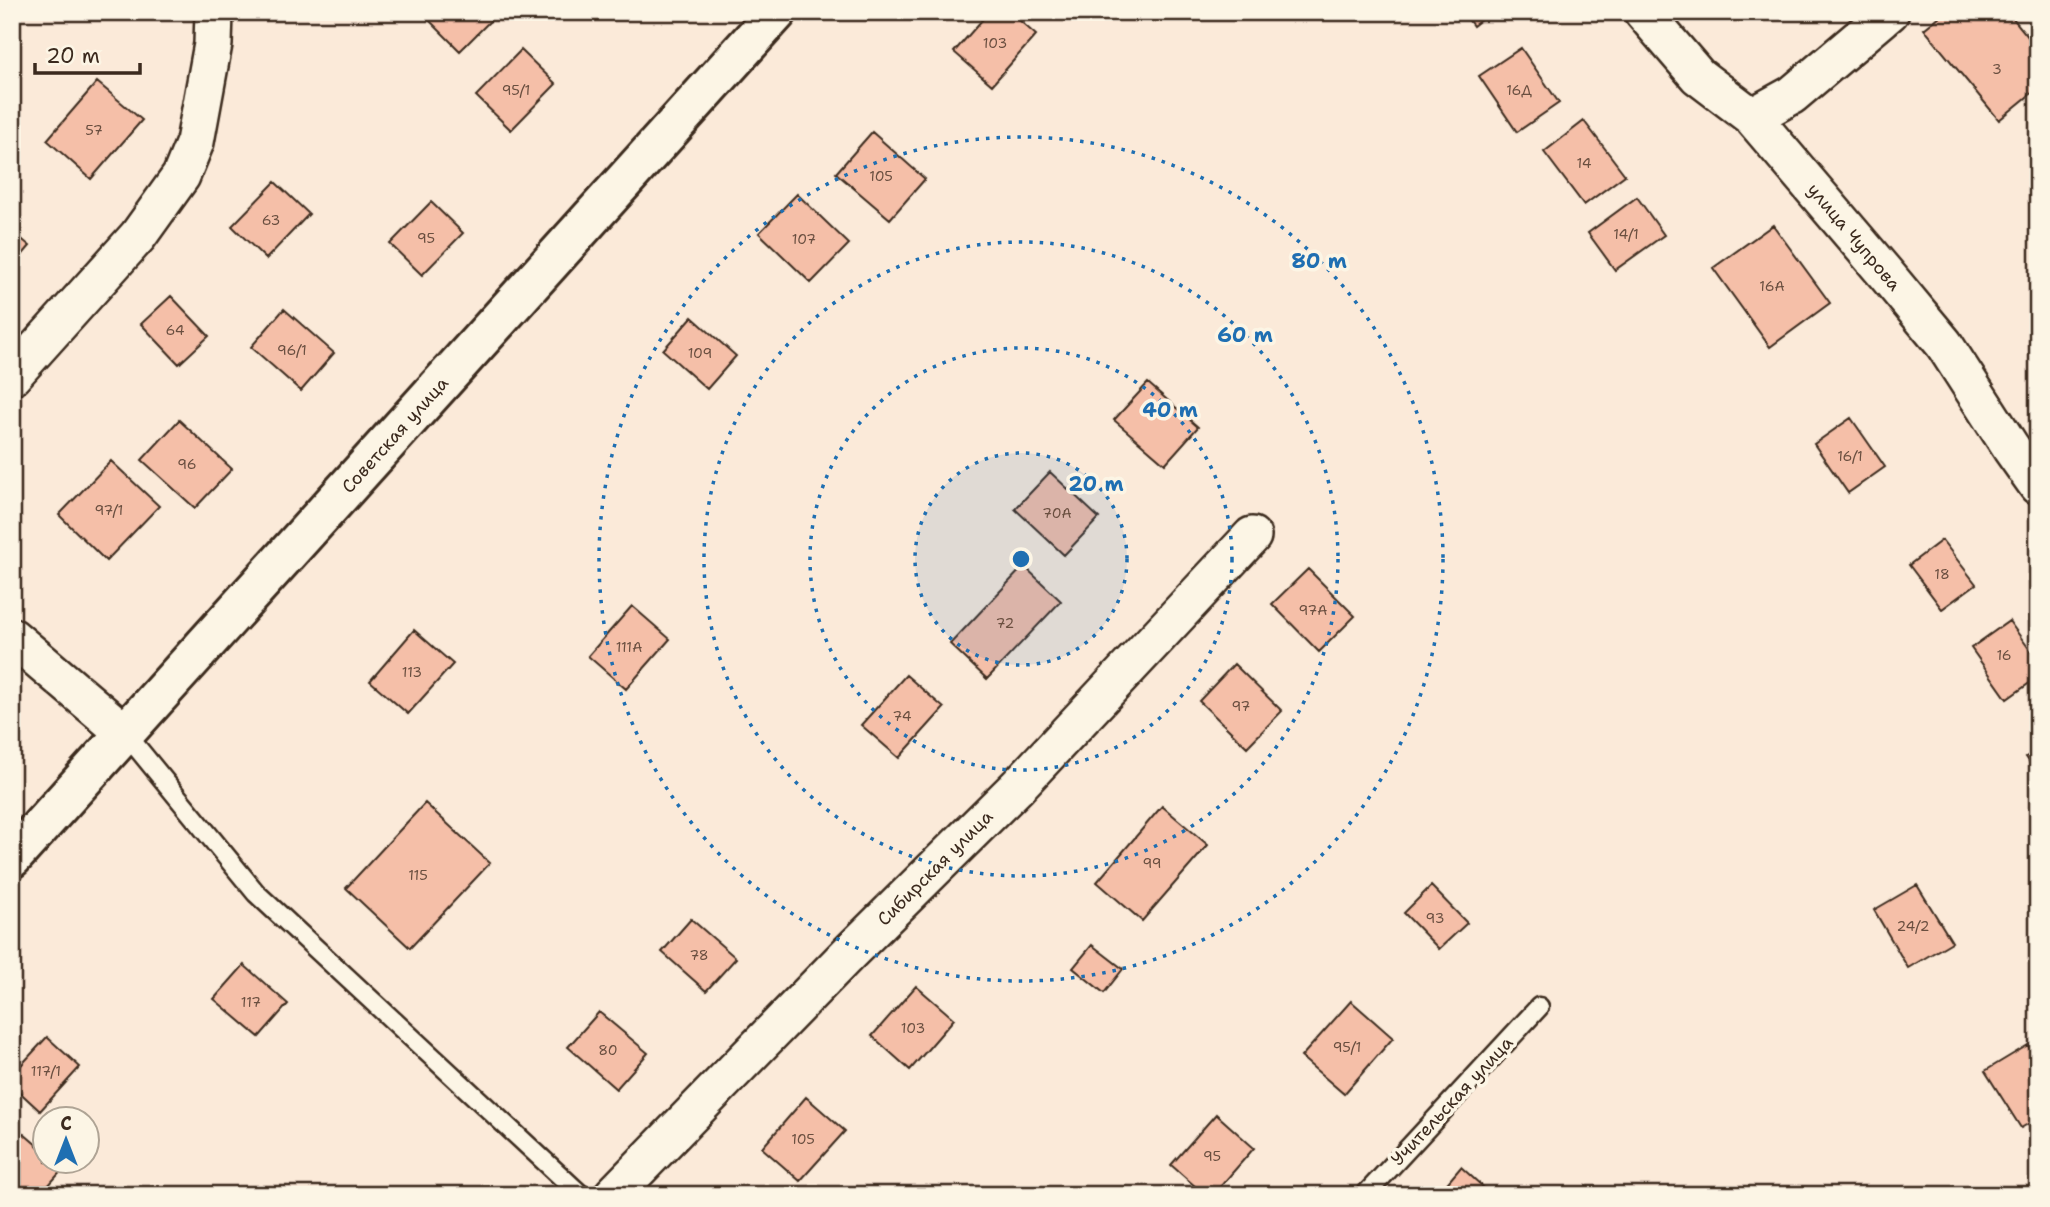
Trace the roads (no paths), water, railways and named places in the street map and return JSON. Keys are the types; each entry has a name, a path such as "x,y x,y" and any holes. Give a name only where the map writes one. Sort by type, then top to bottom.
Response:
{"main road":[{"name":"Советская улица","path":"12,858 777,12"}],"street":[{"path":"12,376 138,236 181,176 195,142 214,44 214,12"},
{"name":"улица Чупрова","path":"1643,12 1698,76 1752,117 1944,344 2038,486"},
{"path":"1752,117 1792,95 1890,12"},
{"name":"Сибирская улица","path":"613,1195 849,953 1018,786 1252,536"},
{"path":"12,637 126,733"}],"lane":[{"path":"126,733 256,893 581,1195"},
{"name":"Учительская улица","path":"1364,1195 1539,1007"}]}
